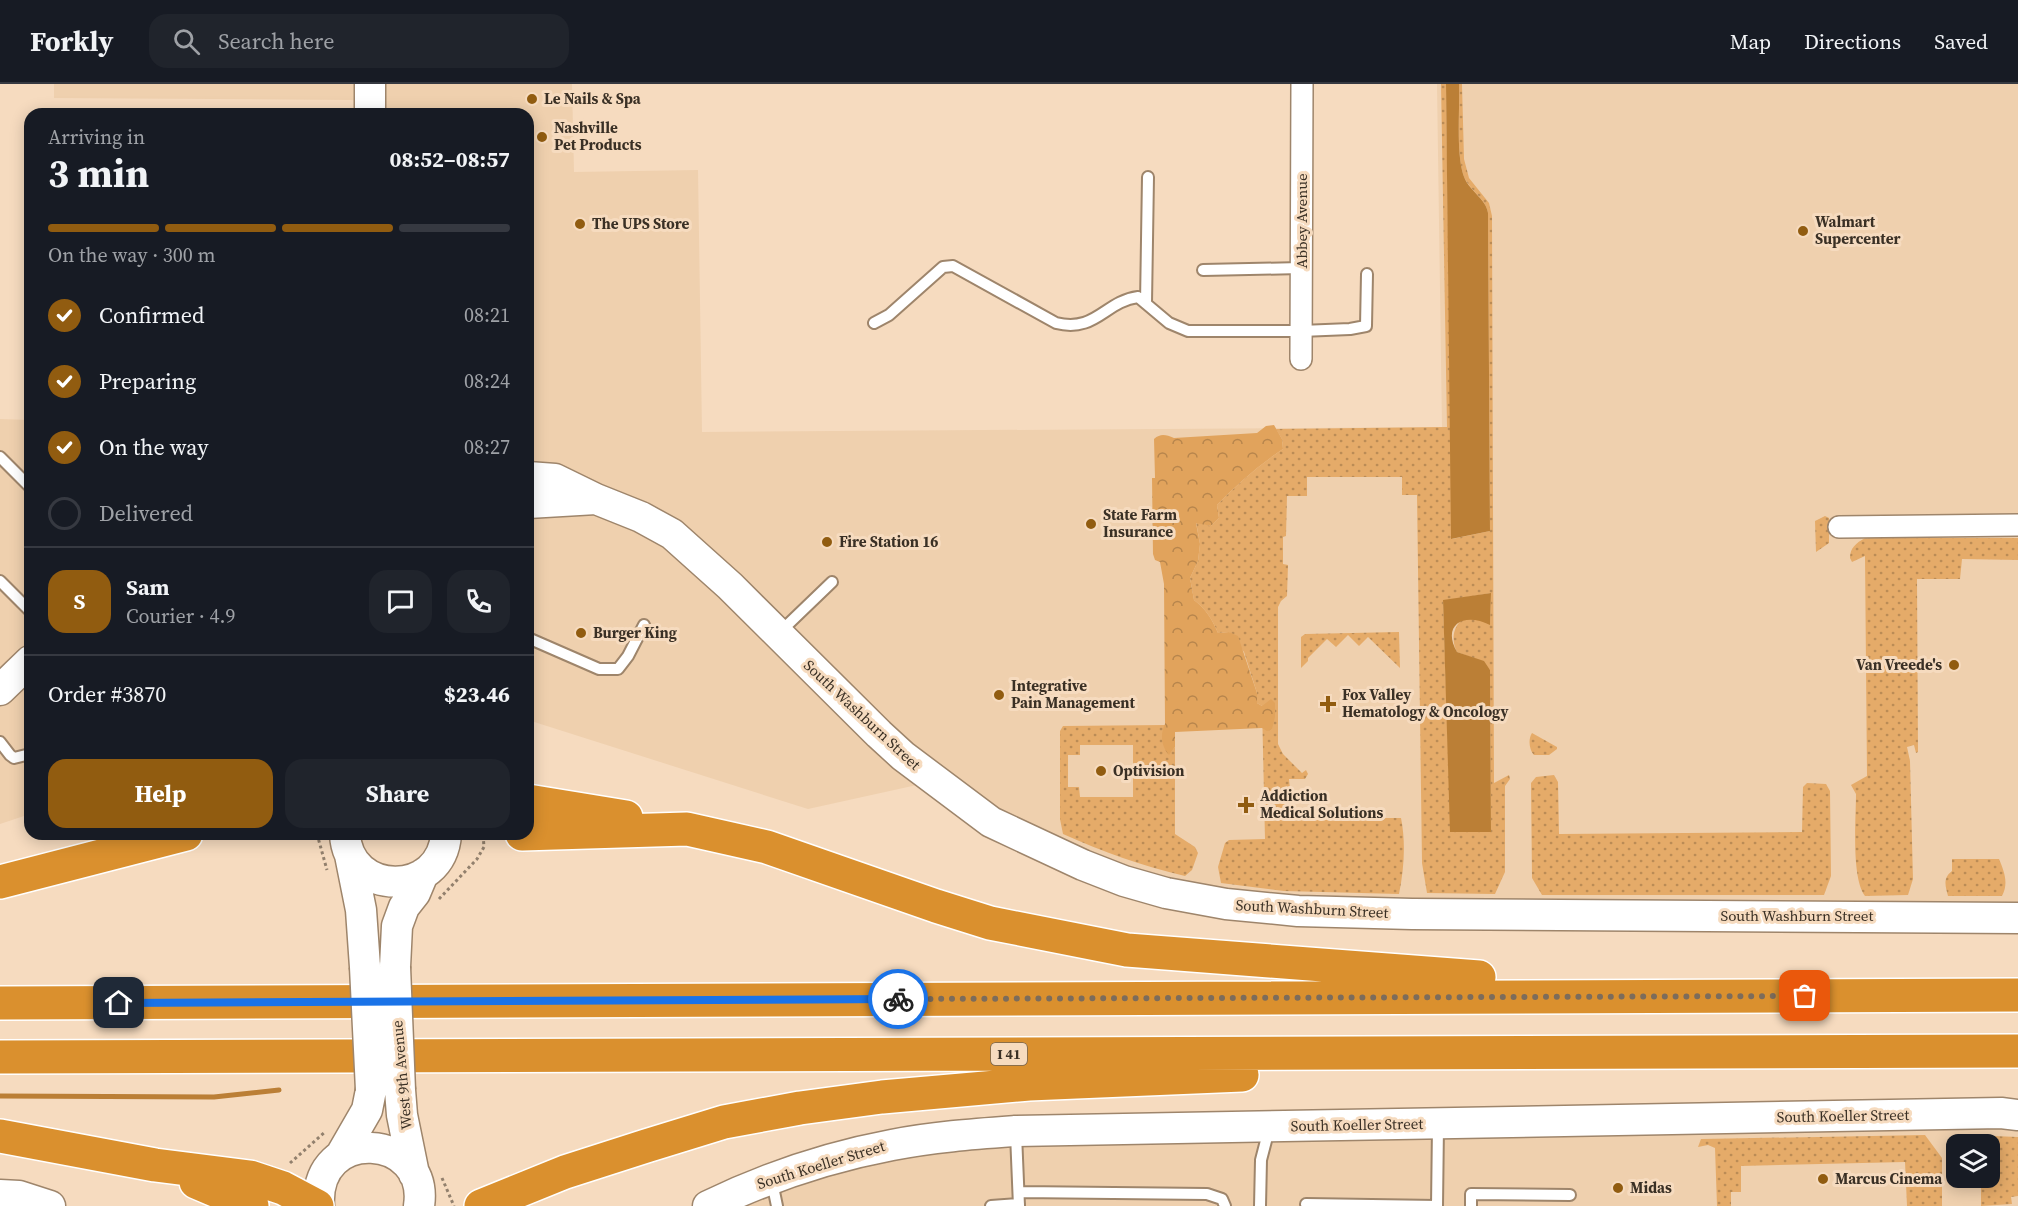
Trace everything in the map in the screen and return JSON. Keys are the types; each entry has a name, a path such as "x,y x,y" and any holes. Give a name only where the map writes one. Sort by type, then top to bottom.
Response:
{"highway":[{"path":"534,802 687,829 767,847 990,923 1055,936 1127,950 1493,978 1521,996"},
{"path":"534,834 687,829"},
{"path":"0,882 163,840"},
{"path":"0,1003 2018,995"},
{"name":"I 41","path":"0,1057 2018,1051"},
{"path":"481,1206 565,1172 724,1122 823,1105 882,1097 1029,1084 1315,1073 1420,1053"},
{"path":"0,1136 155,1165 250,1177 283,1188 318,1206"},
{"path":"522,1206 578,1177 602,1161"},
{"path":"155,1165 252,1206"}],"street":[{"path":"370,84 370,108"},
{"name":"Abbey Avenue","path":"1301,359 1302,84"},
{"name":"South Washburn Street","path":"534,477 555,479 596,499 641,516 672,534 714,571 903,756 991,822 1083,865 1124,881 1166,893 1255,908 1362,913 2018,918"},
{"name":"South Washburn Street","path":"534,503 596,499"},
{"path":"1839,527 2018,525"},
{"path":"0,690 24,667"},
{"name":"West 9th Avenue","path":"419,1206 419,1188 402,1115 400,1090 395,967 397,926 423,874 438,859 445,840"},
{"path":"348,844 358,866 369,875 382,880 403,881 423,874"},
{"name":"West 9th Avenue","path":"318,1206 318,1192 322,1178 330,1165 335,1142 367,1110 371,1090 361,910 348,844"},
{"name":"South Koeller Street","path":"708,1206 742,1190 774,1192 854,1153 893,1144 951,1136 1015,1131 2001,1113 2018,1115"},
{"path":"335,1142 354,1149 368,1146 382,1148 406,1162 414,1174"},
{"path":"0,1195 19,1196 50,1206"}],"lane":[{"path":"1146,303 1148,177"},
{"path":"874,323 889,315 943,267 953,266 1056,323 1070,327 1090,321 1126,298 1138,297 1169,323 1188,331 1301,331 1350,328 1366,326 1367,274"},
{"path":"1203,270 1301,268"},
{"path":"0,457 24,481"},
{"path":"0,581 24,605"},
{"path":"778,633 832,582"},
{"path":"534,641 599,669 618,669 644,625"},
{"path":"0,742 14,758 24,756"},
{"path":"1306,1204 1437,1206 1438,1123"},
{"path":"1260,1206 1261,1160 1270,1126"},
{"path":"1015,1131 1019,1201"},
{"path":"991,1206 1019,1201 1207,1194 1222,1198 1225,1206"},
{"path":"1471,1206 1471,1194 1570,1195"}],"path":[{"path":"438,899 477,859 484,847 483,840"},
{"path":"288,1167 291,1161 335,1142"}],"shaded area":[{"path":"54,84 572,84 574,172 698,170 702,432 1442,427 1437,84 2018,84 2018,918 1166,893 935,781 808,809 534,722 534,108 370,108 370,102 350,100 54,98"},
{"path":"1441,84 1446,84 1452,539 1490,531 1488,213 1484,203 1465,180 1463,174 1459,142 1459,84 1462,84 1464,159 1469,178 1489,203 1492,216 1494,783 1509,775 1510,779 1505,786 1505,872 1495,894 1427,893 1422,863 1417,495 1402,495 1402,477 1307,477 1307,496 1287,496 1283,564 1288,565 1287,596 1278,607 1278,744 1283,754 1302,773 1306,770 1308,774 1305,779 1289,779 1294,818 1401,818 1404,856 1399,894 1284,891 1221,883 1218,867 1225,843 1229,840 1265,839 1262,706 1257,703 1257,693 1244,652 1229,632 1218,633 1208,615 1194,600 1190,578 1198,561 1200,544 1196,522 1211,526 1219,518 1217,505 1248,475 1283,449 1282,439 1276,429 1447,427","holes":["1491,593 1490,624 1476,618 1463,620 1456,628 1454,640 1457,652 1476,659 1490,670 1491,832 1451,832 1443,601"]},
{"path":"1446,84 1459,84 1459,142 1463,174 1465,180 1484,203 1488,213 1490,531 1451,539"},
{"path":"0,419 24,420 24,816 0,824"},
{"path":"1825,516 1829,518 1829,543 1816,552 1815,521"},
{"path":"1865,538 2018,538 2018,560 1962,559 1960,579 1917,579 1918,752 1916,753 1914,745 1907,747 1910,761 1913,879 1908,895 1865,896 1856,862 1856,794 1851,785 1867,776 1865,556 1852,562 1850,558 1854,546"},
{"path":"1491,593 1490,625 1481,621 1464,620 1458,623 1452,634 1457,652 1484,661 1490,670 1491,832 1450,832 1443,600"},
{"path":"1399,632 1400,668 1368,637 1359,646 1348,635 1336,647 1327,639 1301,668 1301,637 1305,634"},
{"path":"1165,725 1169,754 1175,747 1175,834 1195,847 1198,853 1192,870 1185,876 1123,858 1063,834 1060,819 1060,731 1063,726","holes":["1080,745 1133,745 1133,797 1080,797 1079,787 1068,787 1068,755 1080,755"]},
{"path":"1532,733 1557,749 1549,755 1534,755 1530,744"},
{"path":"1554,775 1558,782 1559,834 1802,832 1803,787 1807,783 1826,784 1830,791 1831,876 1824,895 1542,895 1532,878 1531,783 1536,777"},
{"path":"1952,859 1999,859 2005,882 2002,896 1948,896 1946,882 1947,876 1952,871"},
{"path":"2018,1115 2018,1206 708,1206 893,1144"},
{"path":"1925,1135 1942,1158 1942,1206 1907,1206 1905,1162 1741,1166 1741,1192 1731,1192 1731,1206 1717,1206 1715,1148 1708,1145 1698,1147 1701,1139"},
{"path":"2000,1136 2018,1137 2018,1196 2011,1197 2012,1204 1981,1206 1981,1188 2000,1188"}],"green space":[{"path":"1274,425 1282,439 1283,449 1248,475 1217,505 1219,518 1211,526 1196,523 1200,544 1198,561 1190,578 1194,600 1208,615 1218,633 1229,632 1238,636 1257,693 1257,703 1262,706 1271,699 1275,703 1272,729 1267,731 1262,728 1175,732 1175,747 1169,755 1164,748 1162,736 1165,724 1164,584 1160,562 1155,560 1153,554 1154,439 1161,435 1174,438 1257,433 1266,426"}],"waterway":[{"path":"0,1096 214,1097 279,1090"}],"way so far":[{"path":"898,999 1805,996"}],"place":[{"name":"Le Nails & Spa","path":"532,99"},
{"name":"Nashville Pet Products","path":"542,137"},
{"name":"The UPS Store","path":"580,224"},
{"name":"Walmart Supercenter","path":"1803,231"},
{"name":"State Farm Insurance","path":"1091,524"},
{"name":"Fire Station 16","path":"827,542"},
{"name":"Burger King","path":"581,633"},
{"name":"Van Vreede's","path":"1954,665"},
{"name":"Integrative Pain Management","path":"999,695"},
{"name":"Fox Valley Hematology & Oncology","path":"1328,704"},
{"name":"Optivision","path":"1101,771"},
{"name":"Addiction Medical Solutions","path":"1246,805"},
{"name":"Marcus Cinema","path":"1823,1179"},
{"name":"Midas","path":"1618,1188"}],"route":[{"path":"119,1003 898,999"}]}
